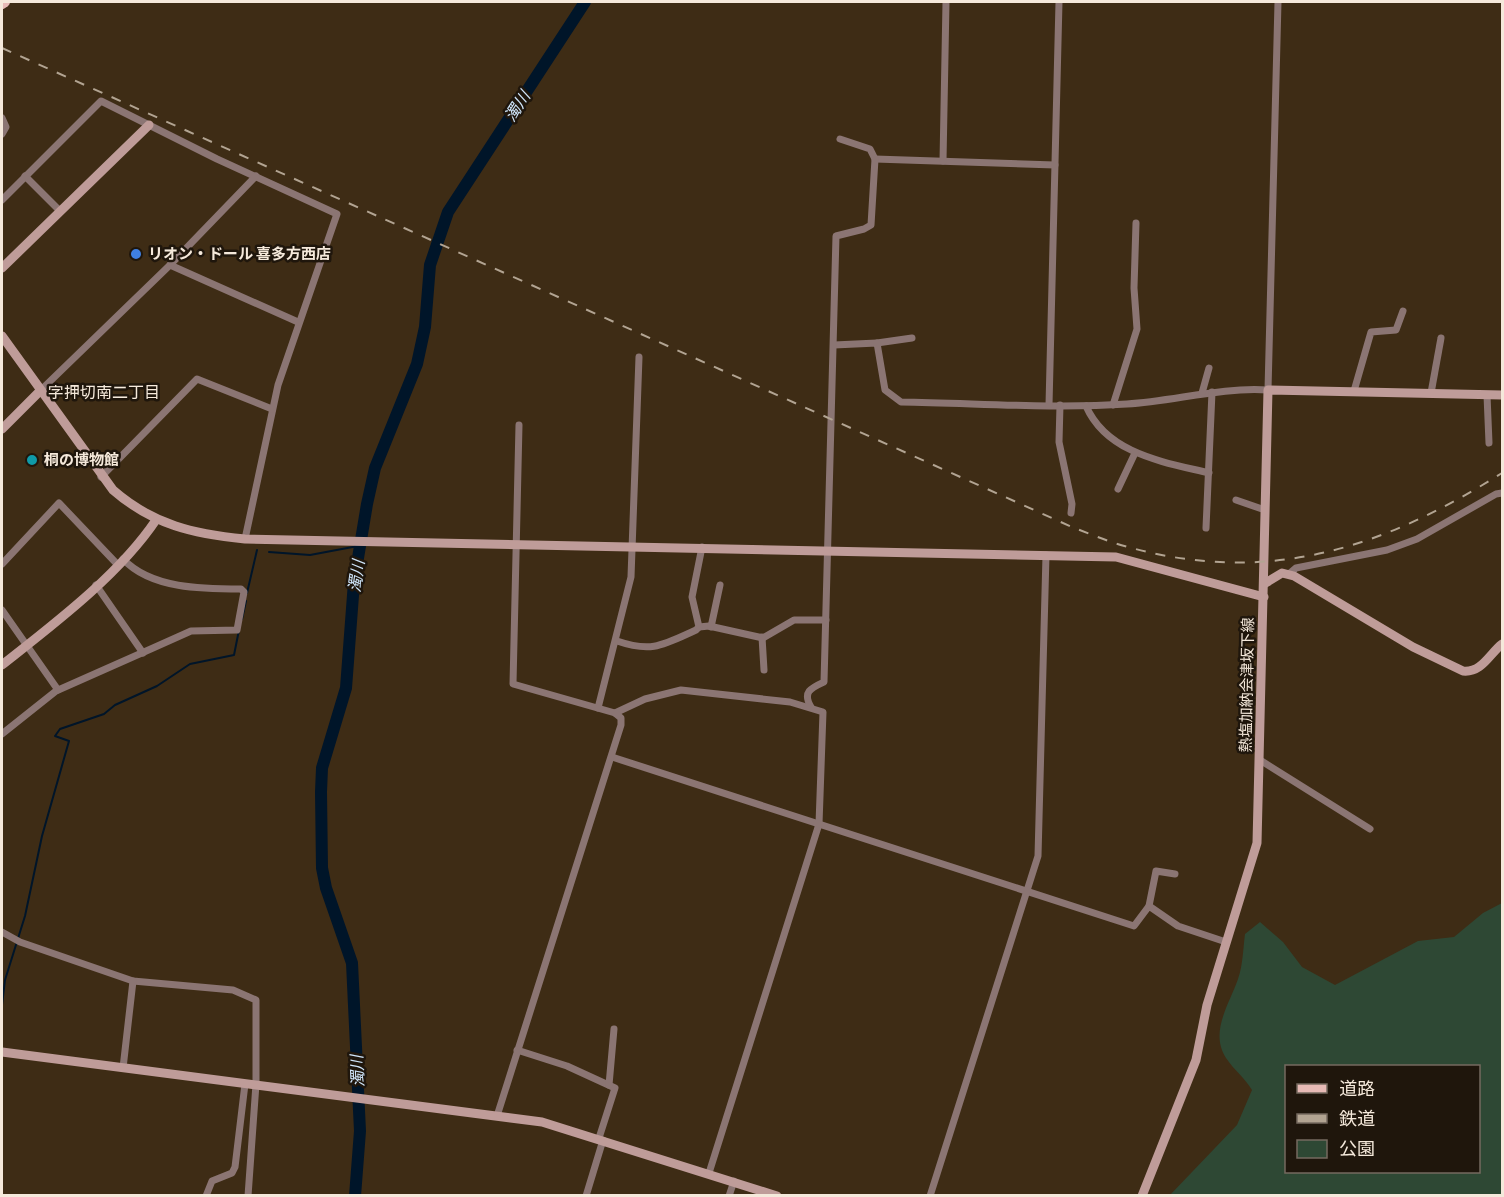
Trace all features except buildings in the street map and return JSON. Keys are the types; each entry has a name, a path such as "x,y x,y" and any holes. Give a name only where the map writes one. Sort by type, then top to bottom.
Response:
{"street":[{"path":"943,161 946,2"},
{"path":"1049,405 1059,2"},
{"path":"1268,390 1278,2"},
{"path":"2,200 101,101 337,214 298,322 272,409 245,538"},
{"path":"2,118 6,127 2,134"},
{"path":"2,268 149,125"},
{"path":"811,707 807,700 807,693 811,687 824,682 836,236 871,225 875,159 870,148 840,139"},
{"path":"875,159 1055,165"},
{"path":"25,176 60,211"},
{"path":"2,429 170,265 256,176"},
{"path":"1113,405 1137,329 1134,288 1136,224"},
{"path":"170,265 298,322"},
{"path":"1354,391 1371,332 1396,330 1403,311"},
{"path":"2,336 101,477 128,503 156,520 190,532 245,538 1046,555 1130,559 1264,597"},
{"path":"834,345 912,338"},
{"path":"1431,393 1441,338"},
{"path":"877,342 882,381 888,393 896,400 1086,406 1113,405 1235,388 1503,395"},
{"path":"598,708 630,584 639,357"},
{"path":"1202,393 1209,368"},
{"path":"101,477 197,379 272,409"},
{"name":"熱塩加納会津坂下線","path":"1142,1196 1193,1069 1208,1005 1257,843 1268,390"},
{"path":"1206,528 1212,392"},
{"path":"1487,395 1489,443"},
{"path":"1060,405 1059,442 1072,501 1071,513"},
{"path":"1086,406 1094,423 1135,453 1209,473"},
{"path":"497,1116 621,725 621,718 615,713 513,684 519,425"},
{"path":"1118,489 1135,453"},
{"path":"1288,574 1296,568 1387,550 1417,538 1496,494 1503,494"},
{"path":"1236,500 1266,510"},
{"path":"2,564 58,503 120,562 145,574 176,584 208,589 241,589 244,592 237,630 191,632 58,690 2,734"},
{"path":"2,664 54,624 96,585 146,536 156,520"},
{"path":"699,627 692,597 702,547"},
{"path":"930,1196 1038,856 1046,555"},
{"path":"1264,584 1282,573 1288,574 1304,581 1413,647 1463,671 1470,672 1479,668 1503,644"},
{"path":"96,585 143,653"},
{"path":"711,627 720,585"},
{"path":"2,610 58,690"},
{"path":"616,641 658,648 699,627 711,627 762,638 794,620 826,620"},
{"path":"762,638 764,670"},
{"path":"615,713 645,699 681,690 747,696 811,707 823,712 819,824 709,1173"},
{"path":"612,757 1027,889 1134,926 1149,906 1156,871 1175,874"},
{"path":"1260,760 1370,829"},
{"path":"1149,906 1178,926 1226,942"},
{"path":"2,932 20,942 133,981 233,990 256,1000 259,1084 248,1196"},
{"path":"123,1068 133,981"},
{"path":"609,1085 614,1029"},
{"path":"517,1050 567,1066 616,1090 586,1196"},
{"path":"2,1052 542,1122 777,1196"},
{"path":"206,1196 212,1181 232,1173 235,1167 245,1084"},
{"path":"729,1196 734,1181"}],"green space":[{"path":"1502,903 1502,1195 1170,1195 1237,1125 1252,1090 1226,1058 1221,1048 1220,1038 1223,1018 1240,974 1245,934 1260,922 1283,942 1302,967 1335,985 1418,941 1454,937 1483,913"}],"waterway":[{"name":"濁川","path":"355,1196 360,1131 352,963 326,888 322,868 321,792 322,768 346,688 354,582 367,504 375,468 417,364 425,327 430,265 448,212 585,2"},
{"path":"269,552 310,555 358,546"},
{"path":"247,593 257,550"},
{"path":"242,619 246,601"},
{"path":"2,1005 5,980 25,916 42,836 69,741 55,736 60,729 104,714 115,705 157,686 190,664 234,655 239,630"}],"railway":[{"path":"2,48 1072,527 1121,545 1180,558 1229,562 1277,560 1323,553 1369,540 1413,522 1502,473"}],"place":[{"name":"リオン・ドール 喜多方西店","path":"136,254"},
{"name":"桐の博物館","path":"32,460"}],"district":[{"name":"字押切南二丁目","path":"104,392"}]}
